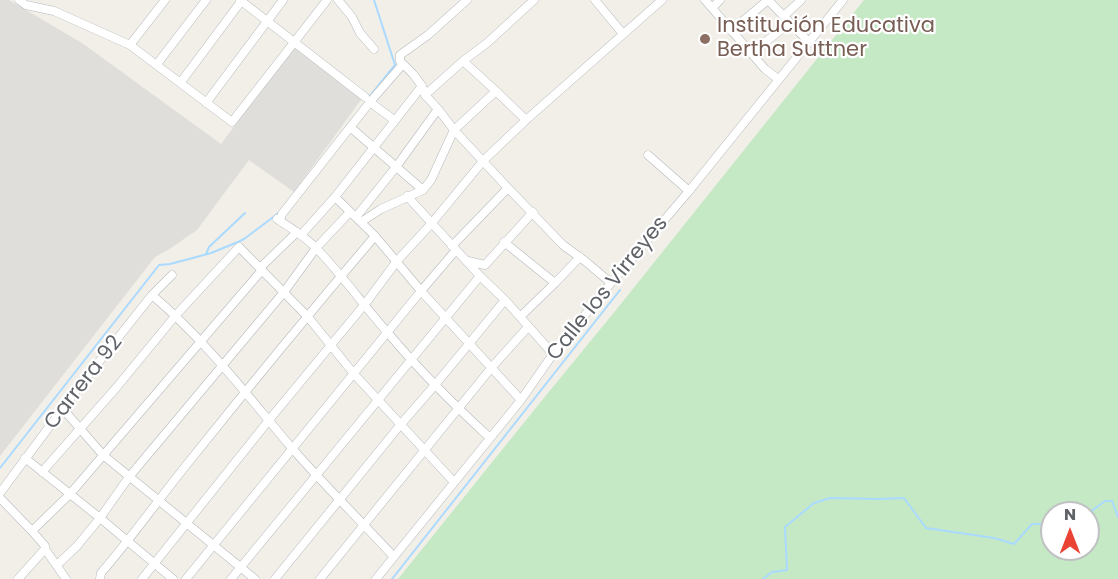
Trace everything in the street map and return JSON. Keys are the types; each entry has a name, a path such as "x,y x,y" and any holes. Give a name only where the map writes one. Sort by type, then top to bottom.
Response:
{"street":[{"path":"19,0 26,5 54,11 130,45 232,122 327,0"},
{"path":"41,8 48,0"},
{"path":"130,45 165,0"},
{"path":"157,64 206,0"},
{"path":"181,82 241,0 394,120"},
{"path":"206,103 284,0"},
{"path":"338,0 352,17 360,33 374,49"},
{"path":"450,0 457,8"},
{"path":"467,0 428,35 400,55 399,59 454,130 508,188 563,245 611,283"},
{"path":"425,95 534,0"},
{"path":"595,0 623,34"},
{"path":"142,579 365,304 397,261 432,224 483,161 623,34 652,3 662,0"},
{"path":"705,0 765,69 778,79"},
{"path":"712,8 720,0"},
{"path":"731,31 768,0 808,41"},
{"path":"784,16 801,0"},
{"name":"Calle los Virreyes","path":"376,579 521,400 553,354 689,191 843,0"},
{"path":"751,53 790,23"},
{"path":"463,61 526,120"},
{"path":"403,64 368,100 350,127 278,219 316,248 387,333 435,385 490,438"},
{"path":"32,531 70,494 261,269 335,197 422,86"},
{"path":"356,217 381,209 423,190 431,180 454,130 496,91"},
{"path":"57,565 77,546 100,518 129,477 284,292 316,248 356,217 438,109"},
{"path":"350,127 423,190"},
{"path":"648,155 689,191"},
{"path":"186,579 454,248 508,188"},
{"path":"407,196 553,354"},
{"path":"335,197 375,236 445,318 521,400"},
{"path":"231,579 445,318 485,265 533,212"},
{"path":"100,579 101,573 128,542 158,500 375,236"},
{"path":"504,242 555,283"},
{"path":"42,472 176,315 239,246 308,317 354,374 454,482"},
{"path":"520,317 579,257"},
{"path":"467,261 485,265"},
{"name":"Carrera 92","path":"0,493 75,392 172,275"},
{"path":"153,296 176,315 201,342 293,448 394,557"},
{"path":"275,579 505,300"},
{"path":"320,579 528,327"},
{"path":"63,410 103,455 255,579"},
{"path":"25,458 173,579"},
{"path":"0,498 45,546 66,579"},
{"path":"18,579 45,549"}],"shaded area":[{"path":"0,0 9,0 82,43 221,144 293,47 363,97 294,192 249,160 197,230 155,257 0,456"}],"green space":[{"path":"864,0 1118,0 1118,579 398,579"}],"waterway":[{"path":"370,96 395,65 374,0"},
{"path":"0,468 159,265 211,253 238,242 280,212"},
{"path":"206,254 209,247 245,213"},
{"path":"392,579 620,290"},
{"path":"763,579 772,572 787,570 785,527 814,503 830,498 904,498 926,528 994,538 1014,544 1032,524 1040,524"},
{"path":"1100,505 1105,501 1112,501 1118,517"}],"place":[{"name":"Institución Educativa Bertha Suttner","path":"705,39"}]}
